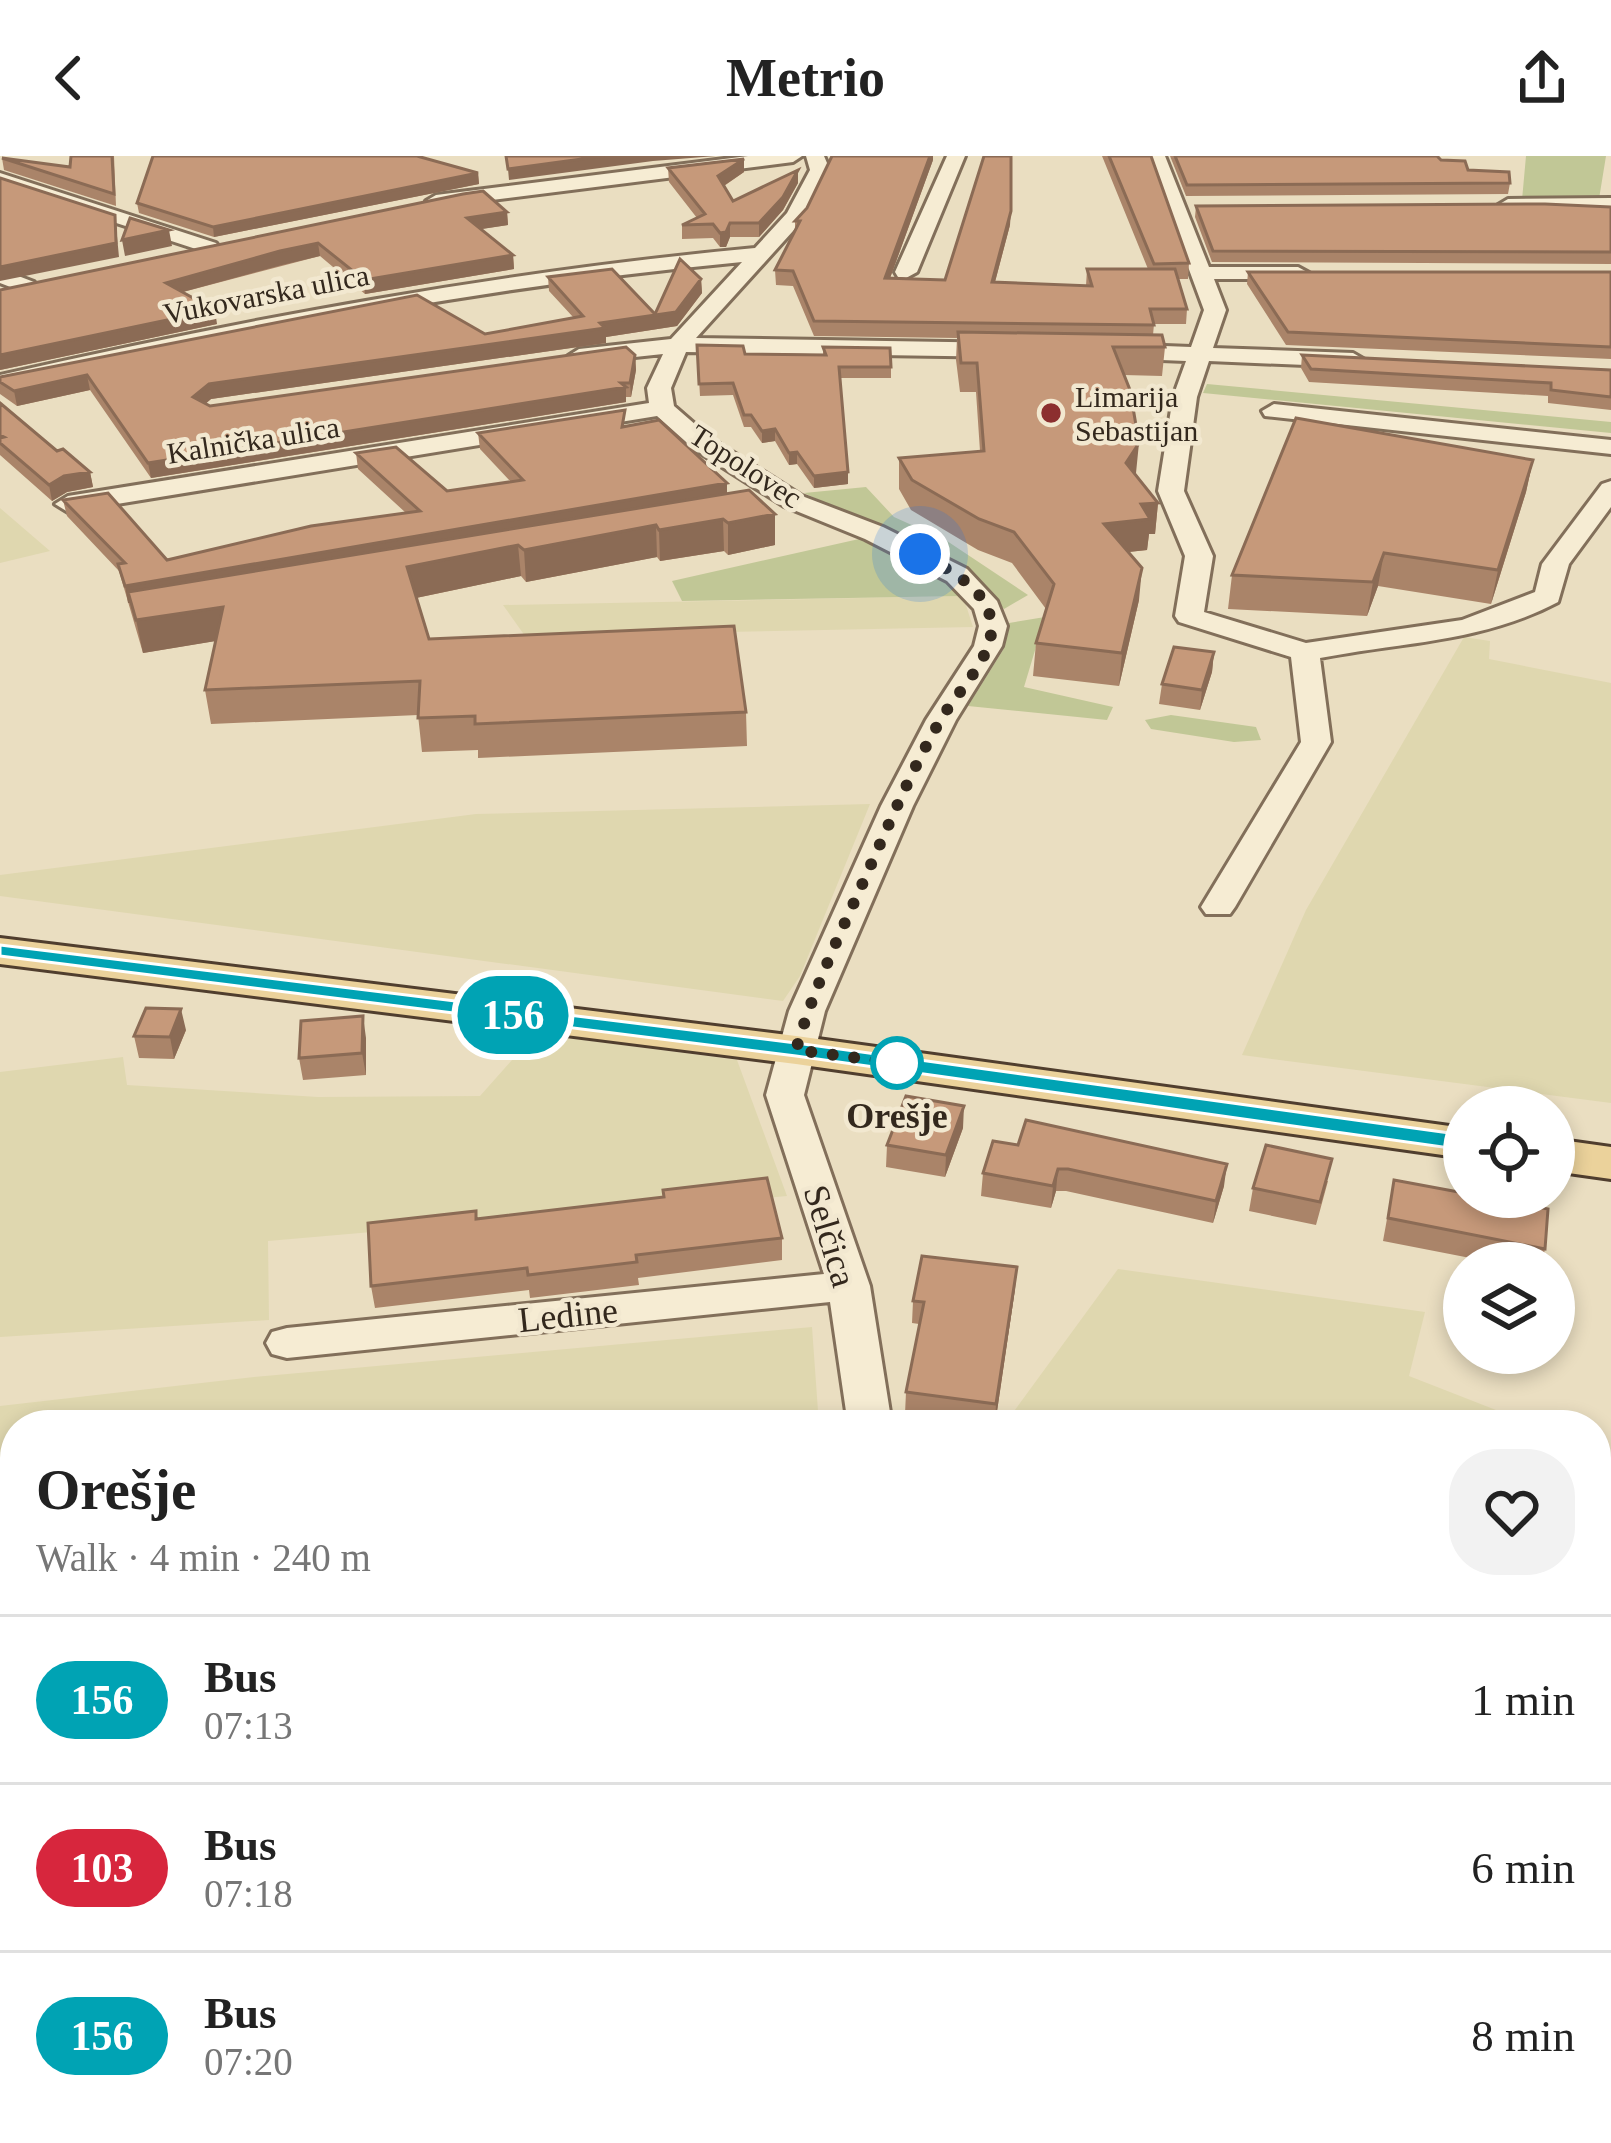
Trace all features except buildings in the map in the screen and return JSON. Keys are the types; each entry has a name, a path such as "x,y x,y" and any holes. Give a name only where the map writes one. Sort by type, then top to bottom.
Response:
{"main road":[{"path":"0,951 796,1050 1443,1139"},
{"path":"1575,1158 1611,1163"}],"street":[{"path":"422,204 793,156"},
{"name":"Topolovec","path":"796,1050 807,1011 897,806 941,719 988,646 993,626 988,607 957,575 874,533 793,501 703,444 662,408 659,388 678,345 796,216 820,170 815,156"},
{"path":"906,272 956,156"},
{"path":"1156,156 1185,207 1215,310 1185,397 1172,491 1199,556 1189,616 1305,652 1491,624 1548,596 1556,564 1599,527 1611,489"},
{"path":"0,178 220,245 163,257"},
{"path":"1496,205 1611,204"},
{"name":"Vukovarska ulica","path":"0,382 430,293 548,274 760,254"},
{"path":"1202,273 1315,273"},
{"path":"0,274 38,284 0,293"},
{"path":"557,359 678,345 1040,350"},
{"path":"1086,351 1378,361"},
{"name":"Kalnička ulica","path":"68,503 662,408"},
{"path":"1274,412 1611,447"},
{"path":"750,509 793,501"},
{"path":"1218,907 1316,742 1305,652"},
{"name":"Selčica","path":"796,1050 785,1095 848,1286 868,1410"},
{"name":"Ledine","path":"287,1343 848,1286"}],"shaded area":[{"path":"0,508 50,551 0,563"},
{"path":"963,596 973,627 525,636 503,605"},
{"path":"1464,637 1490,641 1489,659 1611,683 1611,1103 1575,1098 1575,1086 1480,1086 1242,1055 1306,910"},
{"path":"870,804 800,976 783,1001 0,896 0,875 476,814"},
{"path":"522,1032 737,1060 787,1196 268,1241 269,1320 0,1337 0,1072 123,1057 127,1085 318,1097 480,1096 520,1051"},
{"path":"1118,1269 1425,1312 1409,1376 1496,1410 1015,1410"},
{"path":"812,1327 818,1410 0,1410 0,1406 254,1377"}],"green space":[{"path":"1526,156 1606,156 1599,199 1522,200"},
{"path":"1207,384 1611,422 1611,433 1203,393"},
{"path":"866,487 894,517 947,541 1028,595 1004,609 967,570 804,493"},
{"path":"868,537 946,578 963,596 682,601 672,581"},
{"path":"1045,617 1024,687 1113,707 1107,720 968,706 1003,650 1009,623"},
{"path":"1171,715 1256,727 1261,740 1234,742 1151,729 1145,720"}],"bus line":[{"name":"156","path":"0,951 796,1050 1443,1140"}],"place":[{"name":"Limarija Sebastijan","path":"1051,413"},
{"name":"Orešje","path":"897,1063"}],"route":[{"path":"897,1063 796,1050 807,1011 897,806 941,719 988,646 993,626 988,607 976,591 920,554"}]}
